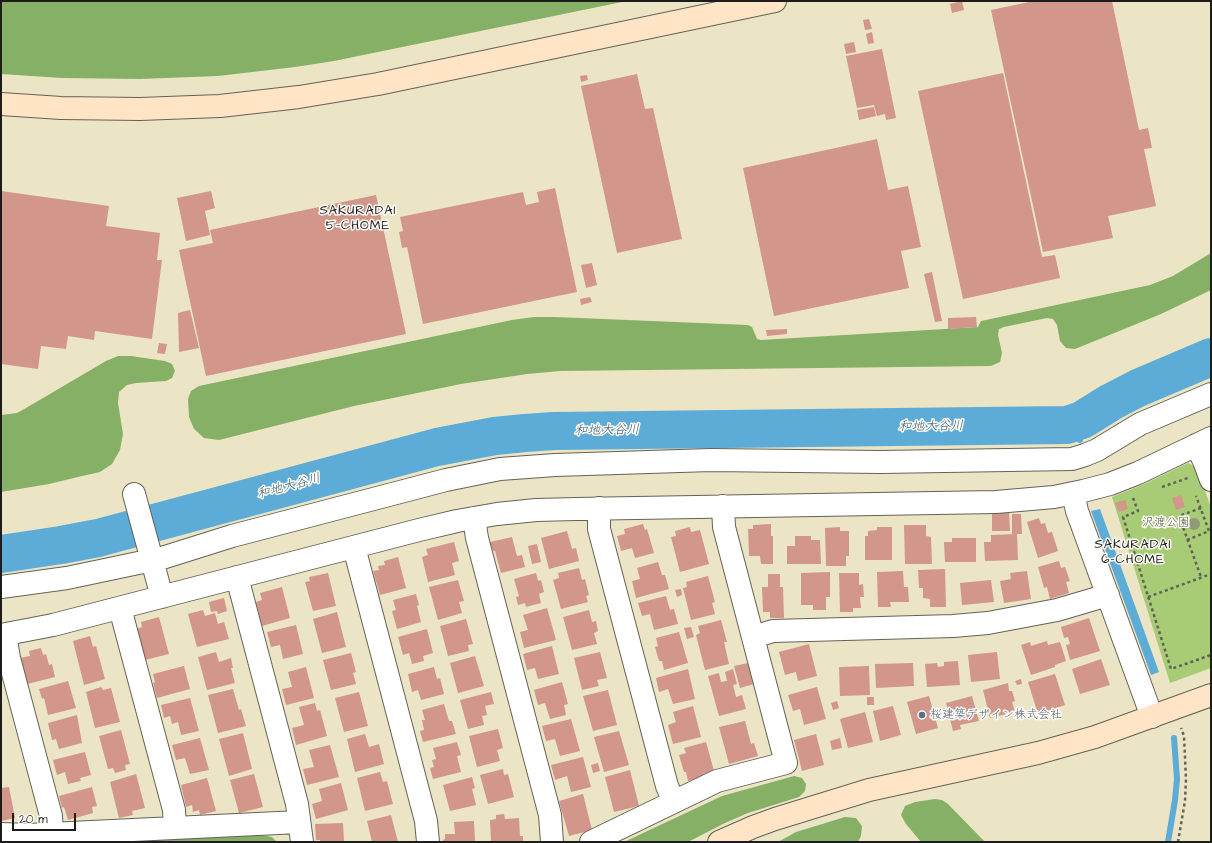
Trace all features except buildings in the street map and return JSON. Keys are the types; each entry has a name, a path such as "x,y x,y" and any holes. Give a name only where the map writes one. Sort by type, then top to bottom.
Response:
{"street":[{"path":"1,104 61,108 140,109 220,106 299,97 378,84 774,1"},
{"path":"1,588 67,578 151,557 162,558 232,536 452,478 500,469 555,464 711,460 881,462 1072,458 1098,450 1140,424 1211,394"},
{"path":"52,834 51,816 3,635 53,625 457,521 496,514 536,510 599,508 996,502 1047,498 1110,484 1138,474 1204,442 1203,486"},
{"path":"1073,493 1077,511 1152,717"},
{"path":"134,496 162,597"},
{"path":"591,842 717,781 786,763 724,527 724,506"},
{"path":"599,508 599,529 667,786 674,802"},
{"path":"474,518 477,538 550,815 552,842"},
{"path":"354,547 426,821 428,842"},
{"path":"1,834 29,835 175,828 300,832 297,804 237,577"},
{"path":"753,637 773,632 953,626 988,623 1057,610 1108,595"},
{"path":"120,608 174,810 175,828"},
{"path":"719,842 775,819 869,790 1038,753 1095,737 1211,695"}],"path":[{"path":"1155,490 1190,478"},
{"path":"1187,540 1209,531 1201,508 1203,486"},
{"path":"1140,495 1133,498 1138,511 1123,516 1171,669 1211,655"},
{"path":"1201,508 1179,516 1201,578"},
{"path":"1148,597 1211,574"},
{"path":"1175,708 1184,736 1186,779 1183,816 1178,842"}],"green space":[{"path":"1,1 627,1 334,61 218,76 140,79 62,78 1,74"},
{"path":"1211,253 1211,290 1161,314 1075,349 1066,348 1060,341 1057,325 1053,319 1047,318 1004,327 999,329 998,335 1002,353 1000,362 991,366 560,371 527,374 461,384 354,406 219,440 204,438 194,429 189,417 188,399 191,391 199,386 512,320 534,317 555,317 748,325 752,327 757,339 761,340 978,327 981,321 1150,285 1173,276"},
{"path":"118,356 131,356 165,361 172,364 175,371 172,378 166,381 127,385 119,392 118,403 123,434 120,450 112,464 100,472 49,484 1,492 1,415 17,413 106,361"},
{"name":"沢渡公園","path":"1188,463 1196,467 1211,507 1211,668 1170,683 1112,497 1142,485"},
{"path":"794,776 802,778 806,784 805,791 799,797 748,813 688,842 624,842 722,796"},
{"path":"935,799 942,800 948,804 985,842 921,842 906,824 901,815 905,806 915,802"},
{"path":"845,817 856,818 862,826 861,836 858,842 778,842 796,832"},
{"path":"261,835 272,837 277,842 110,842"}],"water":[{"path":"1100,509 1159,672 1151,675 1091,511"}],"waterway":[{"name":"和地大谷川","path":"1,554 98,538 437,447 495,436 554,431 1067,425 1082,420 1111,402 1138,388 1211,357"},
{"path":"1077,423 1080,440"},
{"path":"1168,842 1177,779 1174,738"}],"place":[{"name":"桜建築デザイン株式会社","path":"922,715"}],"district":[{"name":"SAKURADAI 5-CHOME","path":"358,218"},
{"name":"SAKURADAI 6-CHOME","path":"1133,552"}]}
